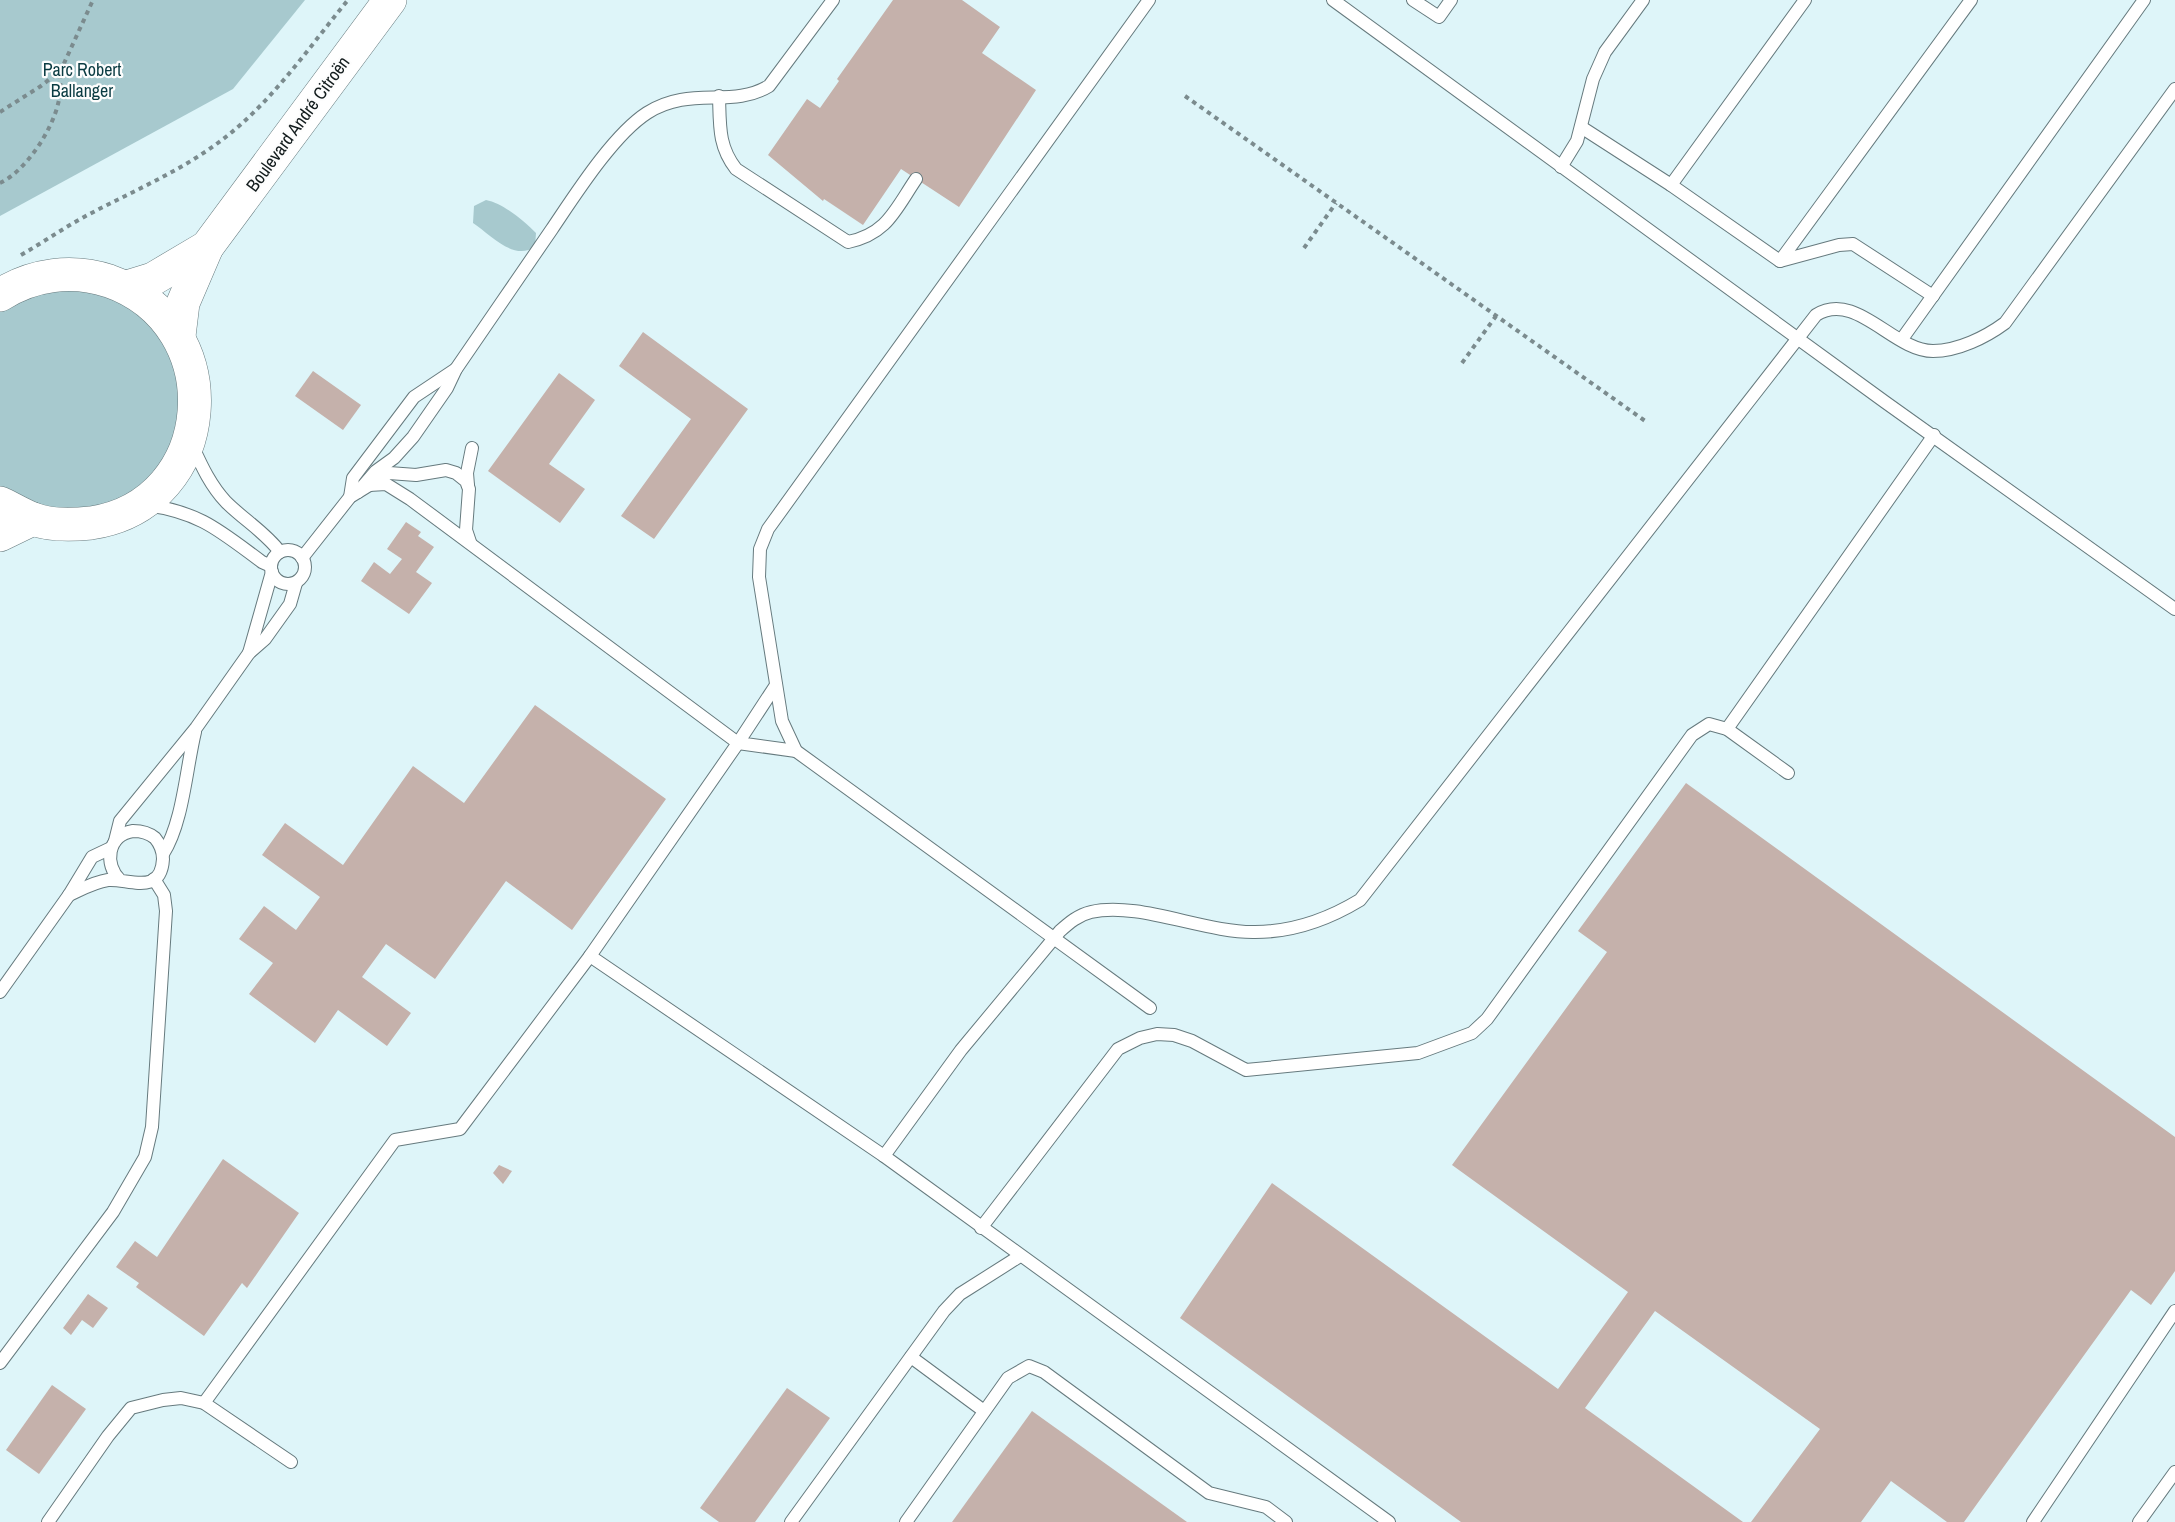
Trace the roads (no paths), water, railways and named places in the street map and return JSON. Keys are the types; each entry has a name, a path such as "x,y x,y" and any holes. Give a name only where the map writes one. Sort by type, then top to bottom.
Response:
{"main road":[{"name":"Boulevard André Citroën","path":"178,336 183,303 207,247 390,0"},
{"name":"Boulevard André Citroën","path":"127,287 153,279 207,247"},
{"path":"0,295 25,282 60,274 94,276 127,287 153,306 178,336 188,356 195,397 189,439 174,469 164,482 139,504 120,514 88,523 55,524 33,519 0,503"},
{"path":"0,535 33,519"}],"lane":[{"path":"302,558 376,471 394,458 413,437 447,388 456,369 594,169 623,136 647,113 686,97 742,98 755,95 769,86 833,0"},
{"path":"796,752 782,721 759,577 760,549 768,529 1149,0"},
{"path":"1333,0 1797,338 2175,609"},
{"path":"1413,0 1439,17 1451,0"},
{"path":"1562,166 1577,141 1593,79 1605,52 1643,0"},
{"path":"1671,185 1805,0"},
{"path":"1780,261 1971,0"},
{"path":"1902,339 2144,0"},
{"path":"884,1156 961,1050 1054,938 1073,919 1091,912 1118,911 1161,916 1213,928 1254,933 1313,924 1360,900 1816,315 1836,308 1851,312 1918,348 1932,351 1944,350 1974,341 2006,323 2175,89"},
{"path":"719,96 720,136 725,155 736,169 848,242 869,237 876,231 890,218 916,179"},
{"path":"1581,127 1671,185 1780,261"},
{"path":"1780,261 1839,245 1853,244 1933,296"},
{"path":"354,495 353,478 414,397 456,369"},
{"path":"1727,729 1934,435"},
{"path":"189,439 215,489 228,503 268,536 280,552"},
{"path":"354,495 389,473 416,475 441,470 460,461 472,448 468,473 466,530 470,542"},
{"path":"441,470 456,473 466,481 469,489"},
{"path":"369,485 386,484 470,542 738,743 796,752 1149,1008"},
{"path":"139,504 181,511 200,518 272,569 279,581 296,583"},
{"path":"120,880 110,866 113,844 120,821 196,728 249,653 265,639 290,604 296,583 305,569 302,558 290,550 280,552"},
{"path":"249,653 272,569 280,552"},
{"path":"204,1403 395,1140 460,1129 590,956 776,685"},
{"path":"981,1228 1118,1049 1140,1038 1174,1035 1192,1041 1246,1070 1418,1053 1472,1033 1487,1019 1692,735 1709,724 1727,729 1788,773"},
{"path":"69,895 93,883 120,880 137,885 154,879 160,872 163,854 170,843 175,825 196,728"},
{"path":"0,992 69,895 92,857 113,844 122,835 139,831 155,839 163,854"},
{"path":"0,1363 113,1212 145,1157 152,1127 166,911 164,895 154,879"},
{"path":"590,956 884,1156 1389,1522"},
{"path":"791,1522 911,1357 960,1294 1020,1256"},
{"path":"2032,1522 2175,1311"},
{"path":"911,1357 984,1412"},
{"path":"906,1522 1008,1378 1029,1366 1044,1372 1209,1493 1266,1507 1286,1522"},
{"path":"48,1522 108,1436 131,1408 163,1400 181,1398 204,1403 291,1462"},
{"path":"2139,1522 2175,1472"}],"park label":[{"name":"Parc Robert Ballanger","path":"82,80"}]}
